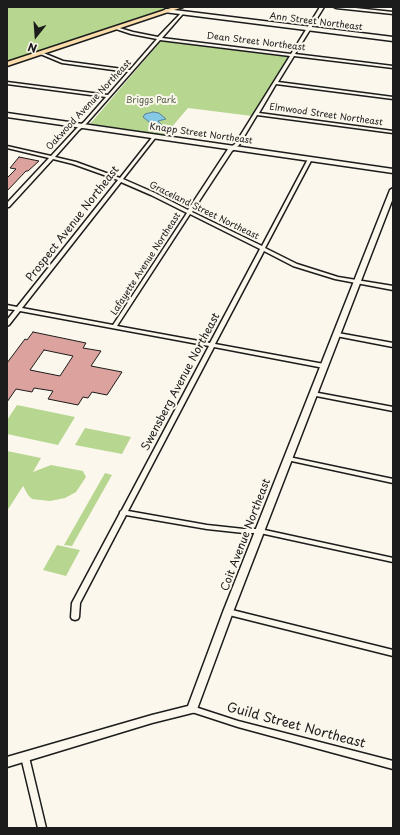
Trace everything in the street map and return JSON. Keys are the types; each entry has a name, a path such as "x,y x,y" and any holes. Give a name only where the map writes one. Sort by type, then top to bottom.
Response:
{"main road":[{"path":"7,64 180,7"},
{"name":"Ann Street Northeast","path":"166,11 393,39"}],"street":[{"name":"Lafayette Avenue Northeast","path":"114,328 230,150 237,145 322,7"},
{"path":"336,7 393,13"},
{"name":"Oakwood Avenue Northeast","path":"7,206 82,126 181,14"},
{"name":"Dean Street Northeast","path":"117,28 132,33 160,38 392,67"},
{"path":"40,53 62,62 131,71"},
{"path":"392,67 393,62"},
{"path":"7,83 109,96"},
{"path":"276,83 393,98"},
{"name":"Elmwood Street Northeast","path":"257,114 393,132"},
{"name":"Knapp Street Northeast","path":"7,115 393,171"},
{"name":"Prospect Avenue Northeast","path":"7,324 155,136"},
{"name":"Graceland Street Northeast","path":"7,147 52,157 121,180 190,212 304,269 337,278 393,288"},
{"name":"Swensberg Avenue Northeast","path":"75,616 76,603 310,159"},
{"name":"Coit Avenue Northeast","path":"192,709 228,612 324,366 338,335 393,190"},
{"path":"7,307 324,366"},
{"path":"338,335 393,345"},
{"path":"313,394 393,409"},
{"path":"288,459 393,481"},
{"path":"123,512 207,527 260,531 393,560"},
{"path":"228,612 393,653"},
{"path":"7,762 152,719 192,709"},
{"name":"Guild Street Northeast","path":"192,709 238,724 393,765"},
{"path":"25,756 42,828"}],"green space":[{"path":"7,7 172,7 7,63"},
{"name":"Briggs Park","path":"161,41 289,57 252,116 188,108 165,135 90,124"},
{"path":"17,405 75,417 58,445 7,434 7,420"},
{"path":"85,428 131,437 122,454 75,445"},
{"path":"7,451 41,458 33,472 51,465 83,471 86,477 76,492 65,498 50,501 32,499 23,486 7,511"},
{"path":"105,473 112,475 72,546 64,545"},
{"path":"57,545 80,550 66,576 43,570"}],"water":[{"path":"153,112 159,113 166,119 158,121 162,125 155,127 143,117 145,114"}],"building":[{"path":"19,157 39,161 28,171 26,171 7,191 7,178 16,169 10,168"},
{"path":"33,332 86,343 83,348 101,351 91,366 122,372 107,395 92,392 88,398 83,397 78,405 48,399 53,391 34,388 32,392 16,389 7,402 7,363 25,339 27,340","holes":["44,350 73,356 60,376 30,370"]}]}
